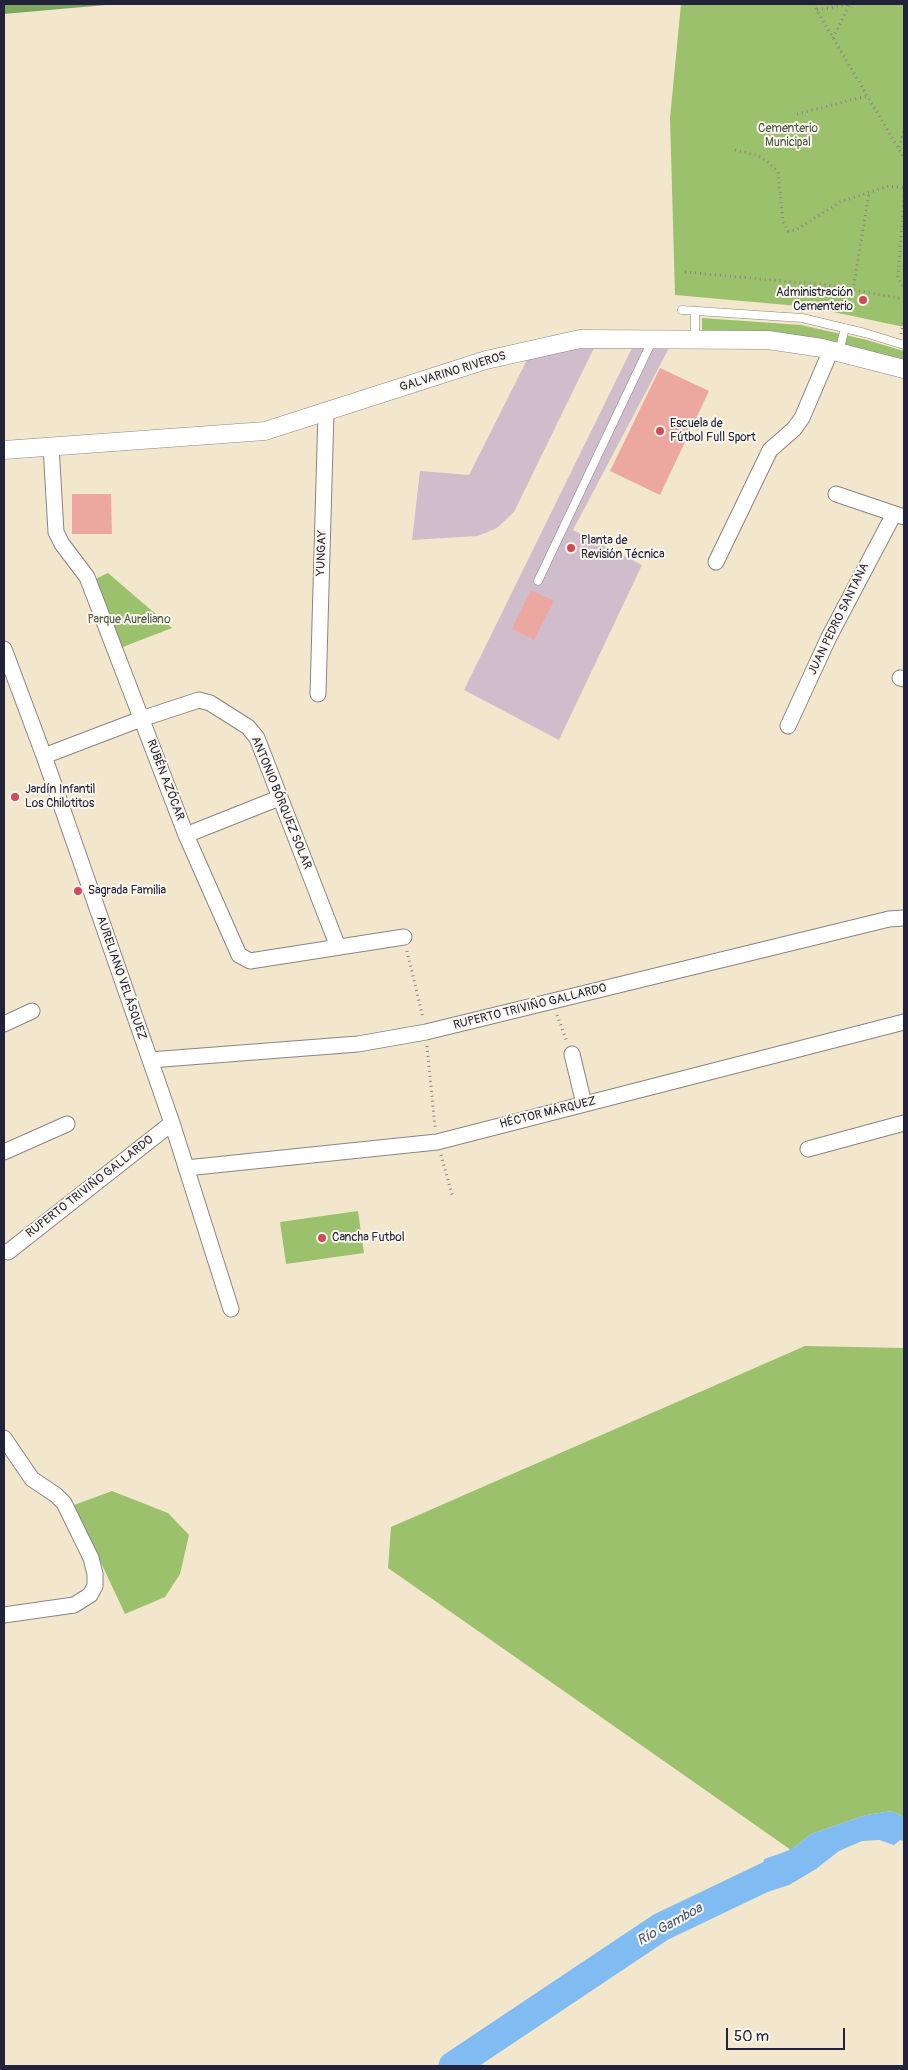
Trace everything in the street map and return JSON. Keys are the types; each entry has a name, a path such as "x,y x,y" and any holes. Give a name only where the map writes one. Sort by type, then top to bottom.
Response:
{"street":[{"name":"GALVARINO RIVEROS","path":"4,450 265,430 486,360 580,338 768,340 835,351 904,369"},
{"path":"716,562 770,450 794,429 802,418 835,351"},
{"name":"YUNGAY","path":"318,694 326,411"},
{"name":"RUBÉN AZÓCAR","path":"51,446 56,532 62,544 87,577 186,835 239,955 250,961 404,937"},
{"path":"836,494 899,516"},
{"name":"JUAN PEDRO SANTANA","path":"788,726 850,596 899,516"},
{"name":"AURELIANO VELÁSQUEZ","path":"4,649 44,756 172,1123 231,1309"},
{"name":"ANTONIO BÓRQUEZ SOLAR","path":"44,756 141,719 199,700 210,703 248,727 257,738 278,798 338,947"},
{"path":"186,835 278,798"},
{"name":"RUPERTO TRIVIÑO GALLARDO","path":"150,1060 358,1044 426,1032 889,919 904,918"},
{"path":"4,1024 32,1011"},
{"name":"HÉCTOR MÁRQUEZ","path":"186,1168 437,1142 904,1022"},
{"path":"572,1054 584,1104"},
{"name":"RUPERTO TRIVIÑO GALLARDO","path":"8,1252 172,1123"},
{"path":"808,1149 904,1123"},
{"path":"4,1152 67,1124"},
{"path":"4,1438 11,1463 32,1480 56,1495 64,1503 91,1558 96,1574 95,1586 90,1595 74,1606 4,1615"}],"lane":[{"path":"682,310 802,318 904,345"},
{"path":"695,311 695,339"},
{"path":"835,351 845,328"},
{"path":"538,581 653,339"}],"path":[{"path":"813,4 904,158"},
{"path":"817,10 849,4"},
{"path":"833,39 849,4"},
{"path":"797,114 867,96"},
{"path":"898,148 904,130"},
{"path":"735,150 756,155 767,161 778,172 784,222 788,230 796,230 840,202 889,186 904,188"},
{"path":"853,290 869,193"},
{"path":"904,196 898,276 904,290"},
{"path":"685,272 826,284 904,299"},
{"path":"903,327 904,320"},
{"path":"404,937 426,1032 437,1142 453,1198"},
{"path":"551,1002 572,1054"}],"shaded area":[{"path":"579,344 595,346 514,512 497,528 478,536 412,540 420,471 469,475 528,358"},
{"name":"Planta de Revisión Técnica","path":"632,348 669,348 573,530 642,565 559,740 464,690"}],"green space":[{"path":"4,4 117,4 4,14"},
{"name":"Cementerio Municipal","path":"681,4 904,4 904,327 810,307 675,295 670,118"},
{"path":"702,318 801,325 863,339 904,351 904,362 702,333"},
{"name":"Parque Aureliano","path":"108,573 172,628 115,650 89,582"},
{"name":"Cancha Futbol","path":"358,1211 364,1253 286,1264 280,1222"},
{"path":"805,1346 904,1348 904,1817 892,1811 866,1815 811,1834 791,1850 388,1568 391,1527"},
{"path":"112,1491 168,1513 189,1535 180,1574 165,1597 125,1614 74,1505"}],"water":[{"path":"892,1811 904,1817 904,1841 900,1840 894,1845 879,1840 862,1841 839,1851 816,1869 789,1885 758,1895 764,1859 791,1850 811,1834 866,1815"}],"building":[{"name":"Escuela de Fútbol Full Sport","path":"660,368 709,391 660,495 610,471"},
{"path":"72,494 111,494 112,534 72,534"},
{"path":"531,590 554,601 534,640 512,629"}],"waterway":[{"name":"Río Gamboa","path":"453,2066 661,1927 797,1862"}],"place":[{"name":"Administración Cementerio","path":"863,300"},
{"name":"Escuela de Fútbol Full Sport","path":"660,431"},
{"name":"Planta de Revisión Técnica","path":"571,548"},
{"name":"Jardín Infantil Los Chilotitos","path":"15,797"},
{"name":"Sagrada Familia","path":"78,891"},
{"name":"Cancha Futbol","path":"322,1238"}]}
